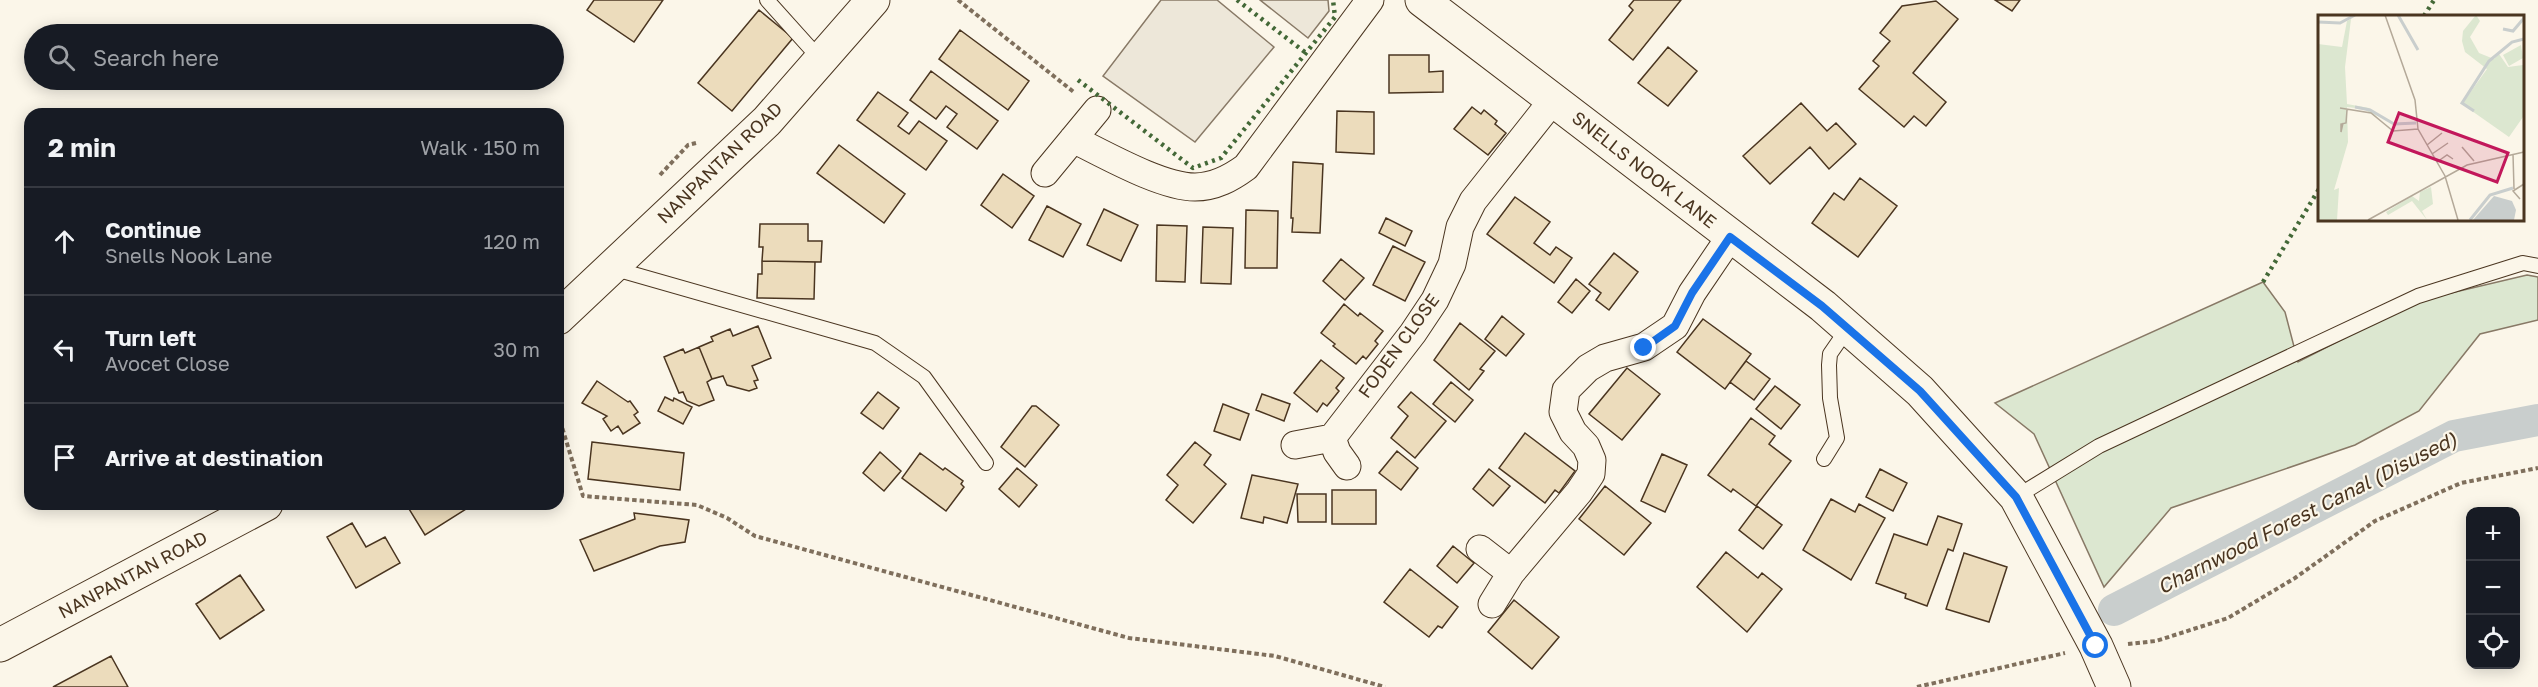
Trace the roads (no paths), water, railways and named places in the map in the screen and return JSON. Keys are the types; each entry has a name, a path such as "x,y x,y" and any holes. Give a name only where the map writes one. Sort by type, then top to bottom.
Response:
{"street":[{"name":"NANPANTAN ROAD","path":"564,312 767,121 873,0"},
{"path":"1073,139 1165,182 1194,187 1225,181 1246,167 1370,0"},
{"name":"SNELLS NOOK LANE","path":"1422,0 1822,306 1920,391 2016,497 2096,646 2114,687"},
{"name":"FODEN CLOSE","path":"1332,438 1413,333 1435,300 1452,264 1460,227 1473,201 1553,100"},
{"path":"1045,172 1097,110"},
{"path":"1492,604 1511,573 1579,492 1591,474 1592,460 1563,412 1566,390 1588,368 1605,358 1644,348 1675,326 1692,293 1730,237"},
{"path":"1295,446 1332,438 1337,452 1347,466"},
{"name":"NANPANTAN ROAD","path":"0,645 255,510"},
{"path":"1480,549 1511,573"}],"lane":[{"path":"767,0 820,59"},
{"path":"2016,497 2098,446 2418,296 2523,263 2538,266"},
{"path":"612,267 875,343 924,377 986,462"},
{"path":"1824,459 1837,438 1830,398 1830,354 1848,328"}],"waterway":[{"name":"Charnwood Forest Canal (Disused)","path":"2114,610 2454,436 2538,420"}]}
